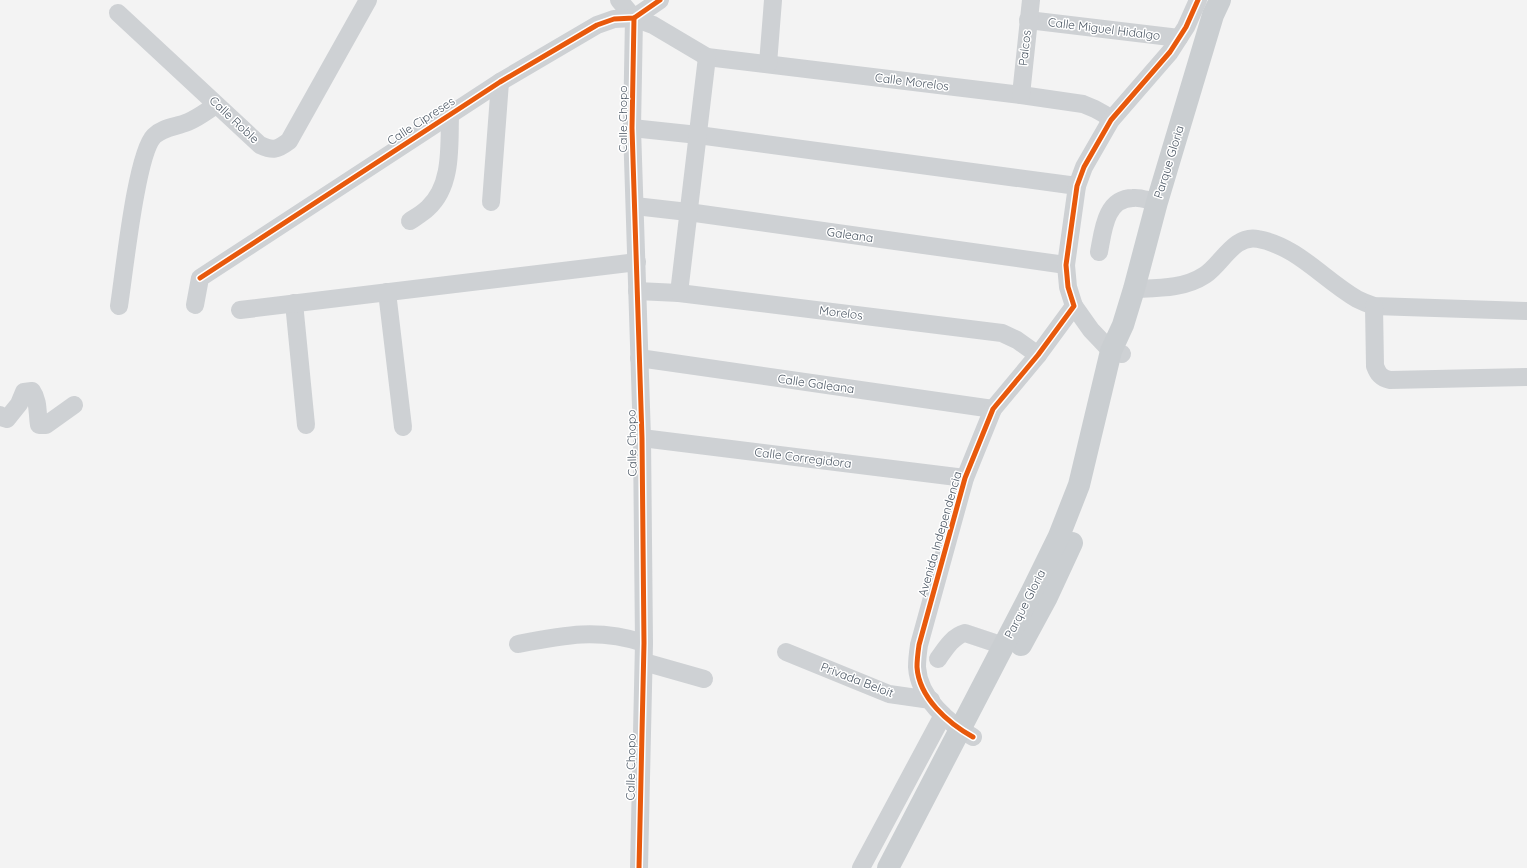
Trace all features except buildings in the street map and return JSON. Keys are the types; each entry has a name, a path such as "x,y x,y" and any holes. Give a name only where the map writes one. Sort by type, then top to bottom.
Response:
{"main road":[{"name":"Parque Gloria","path":"904,868 967,733 1004,646 1059,536 1079,485 1157,202 1213,15 1220,0"},
{"name":"Parque Gloria","path":"888,868 1043,604 1074,539 1093,487 1116,352"}],"street":[{"name":"Calle Roble","path":"118,13 260,145 269,149 280,148 289,141 368,0"},
{"path":"619,0 634,18 660,0"},
{"path":"768,64 773,0"},
{"name":"Palcos","path":"1021,95 1030,0"},
{"path":"1116,352 1091,330 1074,306 1068,287 1066,266 1077,186 1084,167 1111,120 1170,52 1179,38 1198,0"},
{"name":"Calle Morelos","path":"634,18 653,25 707,57 1021,95 1083,104 1096,109 1111,120"},
{"name":"Calle Cipreses","path":"195,305 200,278 450,114 500,82 597,25 614,19 634,18"},
{"name":"Calle Chopo","path":"634,18 632,128 642,438 644,643 639,868"},
{"name":"Calle Miguel Hidalgo","path":"1028,20 1179,38"},
{"path":"679,293 707,57"},
{"path":"491,202 500,82"},
{"path":"119,306 134,202 146,150 153,137 164,129 189,122 216,105"},
{"path":"410,221 429,208 441,191 447,173 450,114"},
{"path":"632,128 698,135 1077,186"},
{"path":"1099,252 1106,217 1112,206 1122,199 1133,198 1157,202"},
{"name":"Galeana","path":"634,206 688,212 1066,266"},
{"path":"1134,289 1164,288 1184,284 1205,275 1242,240 1257,238 1277,245 1296,255 1357,299 1374,306 1527,311"},
{"path":"240,310 636,262"},
{"name":"Morelos","path":"637,291 679,293 1002,333 1017,340 1038,354"},
{"path":"387,292 403,427"},
{"path":"294,303 306,425"},
{"name":"Avenida Independencia","path":"967,733 944,715 931,700 921,684 917,667 919,645 965,478 992,409 1038,354 1074,306"},
{"path":"1374,306 1375,366 1377,373 1382,378 1390,380 1527,377"},
{"name":"Calle Galeana","path":"639,358 992,409"},
{"path":"0,415 1,417 7,419 19,404 24,392 32,391 37,398 39,425 46,426 74,405"},
{"name":"Calle Corregidora","path":"642,438 965,478"},
{"path":"518,644 590,633 615,636 644,643"},
{"path":"938,659 959,634 965,633 1004,646"},
{"name":"Privada Beloit","path":"786,652 889,694 931,700"},
{"path":"644,662 704,679"},
{"path":"861,868 944,715"}],"cycle path":[{"path":"200,278 500,82 597,25 614,19 634,18 660,0"},
{"path":"973,737 954,725 936,708 923,689 917,667 919,645 965,478 993,409 1038,355 1074,306 1068,287 1066,265 1077,186 1084,167 1111,120 1170,52 1186,27 1198,0"},
{"path":"634,18 632,128 642,438 644,643 639,868"}]}
